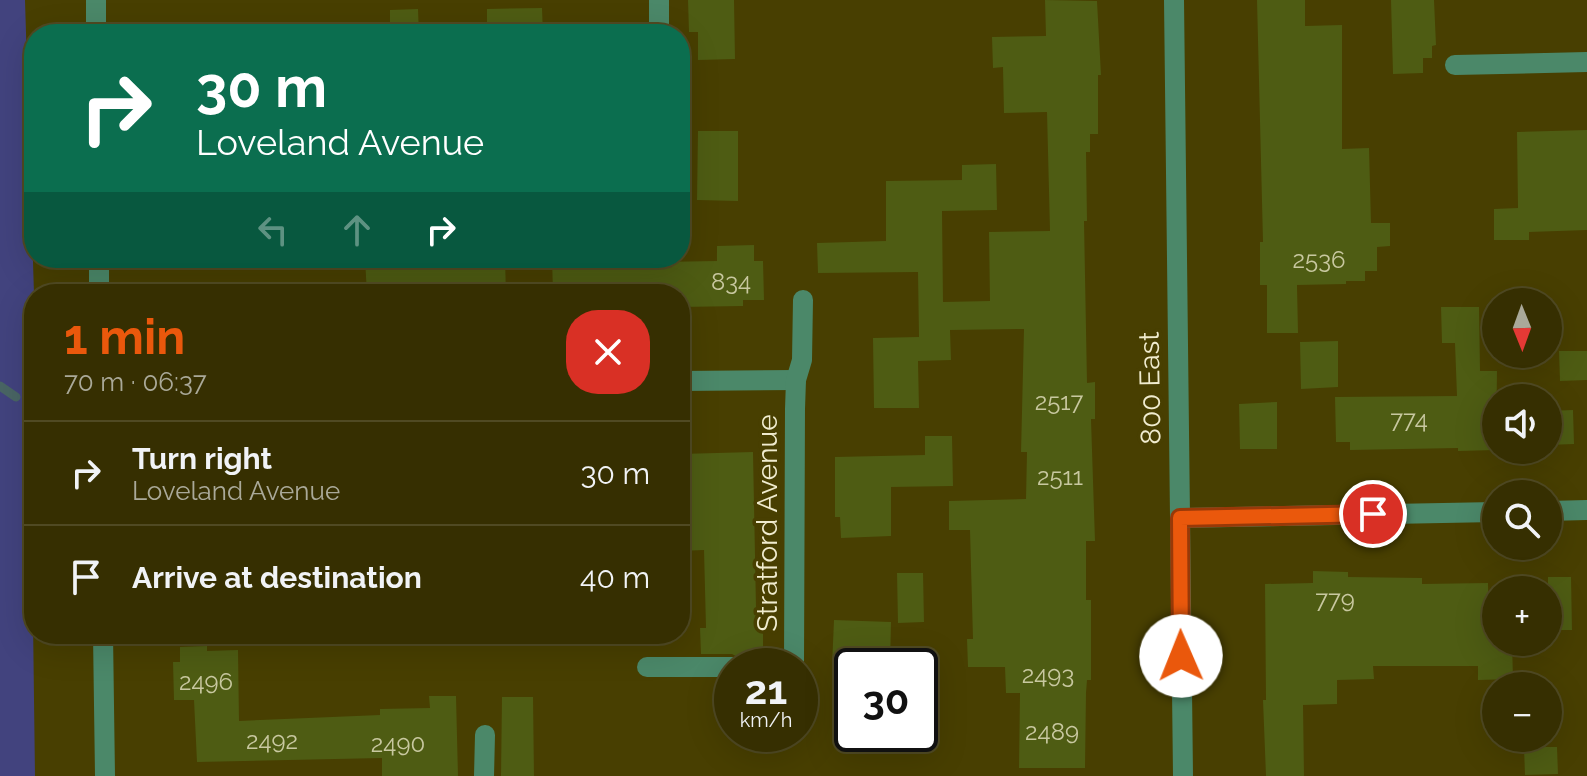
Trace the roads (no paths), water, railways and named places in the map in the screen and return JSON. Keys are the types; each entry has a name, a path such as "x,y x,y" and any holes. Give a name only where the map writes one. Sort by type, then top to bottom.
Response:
{"street":[{"path":"96,0 96,24"},
{"path":"659,0 659,24"},
{"name":"800 East","path":"1174,0 1183,776"},
{"path":"1455,65 1587,62"},
{"name":"Stratford Avenue","path":"794,648 796,380 802,360 803,300"},
{"name":"Stratford Avenue","path":"690,381 796,380"},
{"path":"1562,511 1587,510"},
{"path":"1180,518 1482,512"},
{"path":"103,644 105,776"},
{"path":"647,667 714,667"},
{"path":"484,776 485,735"}],"waterway":[{"path":"0,386 16,397"}]}
